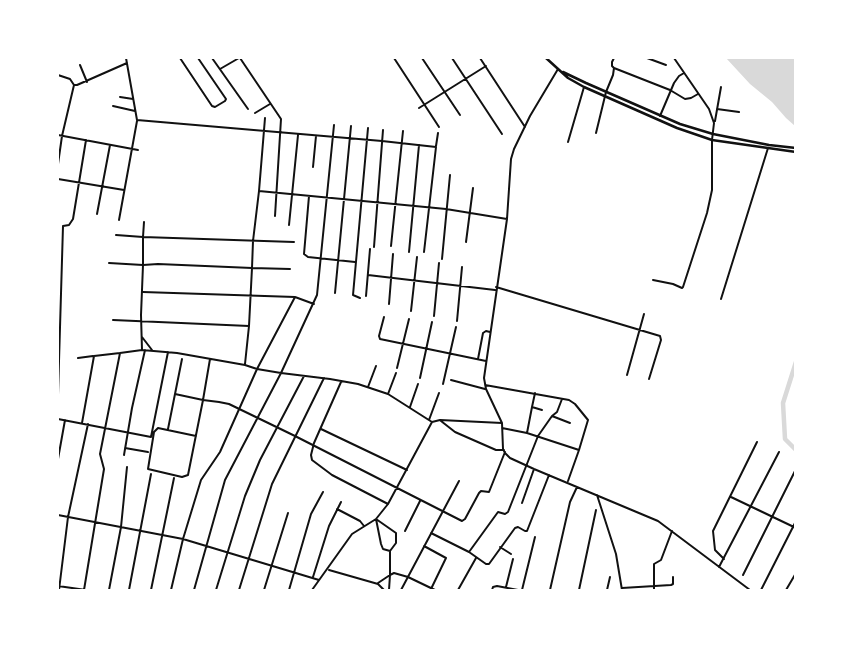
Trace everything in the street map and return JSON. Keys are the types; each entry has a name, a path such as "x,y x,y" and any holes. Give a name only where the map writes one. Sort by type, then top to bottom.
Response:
{"street":[{"path":"119,220 137,120 126,58"},
{"path":"180,58 212,106 215,107 226,99 198,58"},
{"path":"212,58 248,109"},
{"path":"219,70 239,58 270,104 280,115 282,124 274,216"},
{"path":"394,58 439,127"},
{"path":"422,58 460,115"},
{"path":"452,58 502,134"},
{"path":"480,58 525,127"},
{"path":"546,58 562,71 680,124 713,134 796,150"},
{"path":"596,133 614,68 612,66 614,58"},
{"path":"647,58 666,65"},
{"path":"674,58 708,109 714,123"},
{"path":"74,85 87,82 127,63"},
{"path":"80,65 87,82"},
{"path":"419,108 486,66"},
{"path":"614,68 670,90 684,99 698,94"},
{"path":"175,394 229,404 314,445 443,512 462,521 465,520 479,493 481,491 489,492 504,451 502,423 486,389 484,378 507,219 511,160 514,149 525,127 558,69"},
{"path":"562,71 568,78 605,97 677,128 712,140 796,150"},
{"path":"660,116 670,90 679,76 684,73"},
{"path":"58,75 70,79 74,85 62,136 58,164"},
{"path":"653,280 683,287 711,197 712,140 721,86"},
{"path":"568,142 584,87"},
{"path":"120,97 133,99"},
{"path":"254,114 270,104"},
{"path":"113,106 135,111"},
{"path":"717,109 739,112"},
{"path":"245,365 251,295 252,241 259,191 265,118"},
{"path":"137,120 436,147"},
{"path":"194,590 225,480 281,374 318,294 334,125"},
{"path":"335,293 351,126"},
{"path":"360,298 353,295 368,128"},
{"path":"374,247 383,130"},
{"path":"391,246 403,131"},
{"path":"424,252 438,133"},
{"path":"289,225 298,134"},
{"path":"58,135 138,150"},
{"path":"313,167 316,136"},
{"path":"58,225 69,225 74,219 86,140"},
{"path":"97,214 110,145"},
{"path":"408,252 419,145"},
{"path":"721,299 768,148"},
{"path":"442,259 450,175"},
{"path":"58,180 124,190"},
{"path":"466,242 474,188"},
{"path":"259,191 446,209 507,219"},
{"path":"309,196 304,254 308,257 355,262"},
{"path":"124,455 144,350 141,322 144,222"},
{"path":"58,395 59,301 63,226"},
{"path":"116,235 294,242"},
{"path":"366,296 370,249"},
{"path":"389,304 393,254"},
{"path":"411,311 417,257"},
{"path":"109,263 290,269"},
{"path":"434,316 439,263"},
{"path":"457,320 462,267"},
{"path":"368,275 414,282 496,290"},
{"path":"496,286 661,337 649,379"},
{"path":"142,292 295,296 314,304"},
{"path":"171,590 183,539 201,480 220,452 257,369 295,296"},
{"path":"627,375 644,314"},
{"path":"384,317 379,338 402,345 427,348 486,361"},
{"path":"397,368 408,319"},
{"path":"113,320 249,326"},
{"path":"420,378 432,322"},
{"path":"443,384 456,327"},
{"path":"478,359 483,333 486,331 491,332"},
{"path":"142,337 152,350"},
{"path":"78,358 144,350 168,352 245,365 281,374 324,378 368,387 388,394 410,406 432,422 440,420 502,423"},
{"path":"58,419 151,437 168,352"},
{"path":"59,586 85,590 104,469 100,454 120,353"},
{"path":"82,423 94,356"},
{"path":"168,429 182,359"},
{"path":"196,436 158,428 154,432 148,469 185,477 188,475 196,436 203,400 210,360"},
{"path":"368,387 376,366"},
{"path":"388,394 396,373"},
{"path":"216,590 245,496 304,376"},
{"path":"239,590 272,484 324,378"},
{"path":"451,380 486,389"},
{"path":"342,381 314,445 311,455 312,460 332,476 388,504"},
{"path":"410,406 418,384"},
{"path":"485,385 562,399 575,404 588,418 568,482"},
{"path":"429,420 439,393"},
{"path":"527,433 535,393"},
{"path":"469,552 498,512 505,514 508,512 538,436 557,412 562,399"},
{"path":"532,407 542,410"},
{"path":"552,416 570,423"},
{"path":"58,459 65,420"},
{"path":"440,420 455,432 496,450 504,451 510,458 658,521 750,590"},
{"path":"312,590 352,534 376,519 388,504 432,422"},
{"path":"59,590 68,517 88,424"},
{"path":"321,428 407,470"},
{"path":"502,428 538,436 579,450"},
{"path":"724,559 715,550 713,532 757,442"},
{"path":"125,448 148,452"},
{"path":"719,567 779,452"},
{"path":"109,590 121,527 128,467"},
{"path":"522,504 534,469"},
{"path":"743,575 796,469"},
{"path":"129,590 151,474"},
{"path":"431,533 488,564 515,528 518,527 527,531 548,475"},
{"path":"151,590 174,478"},
{"path":"401,590 459,481"},
{"path":"550,590 570,502 577,487"},
{"path":"289,590 311,514 323,492"},
{"path":"597,495 616,554 622,589 672,585 673,577"},
{"path":"731,496 794,527"},
{"path":"405,531 420,500"},
{"path":"313,578 329,526 341,502"},
{"path":"337,509 364,526"},
{"path":"579,590 596,510"},
{"path":"264,590 288,513"},
{"path":"58,515 183,539 319,580"},
{"path":"376,519 396,533 396,543 390,551 389,590"},
{"path":"376,519 380,544 383,549 390,551"},
{"path":"762,590 796,521"},
{"path":"654,590 654,564 663,558 672,531"},
{"path":"522,590 535,537"},
{"path":"424,546 446,558 431,589"},
{"path":"500,547 511,554"},
{"path":"458,590 476,558"},
{"path":"506,588 513,559"},
{"path":"328,570 378,584 384,590"},
{"path":"378,584 390,575 398,573 435,590"},
{"path":"786,590 796,573"},
{"path":"607,590 610,577"},
{"path":"492,590 494,586 518,590"}],"shaded area":[{"path":"726,58 795,58 795,126 772,102 750,84"}],"waterway":[{"path":"796,362 783,403 785,439 796,450"}]}
